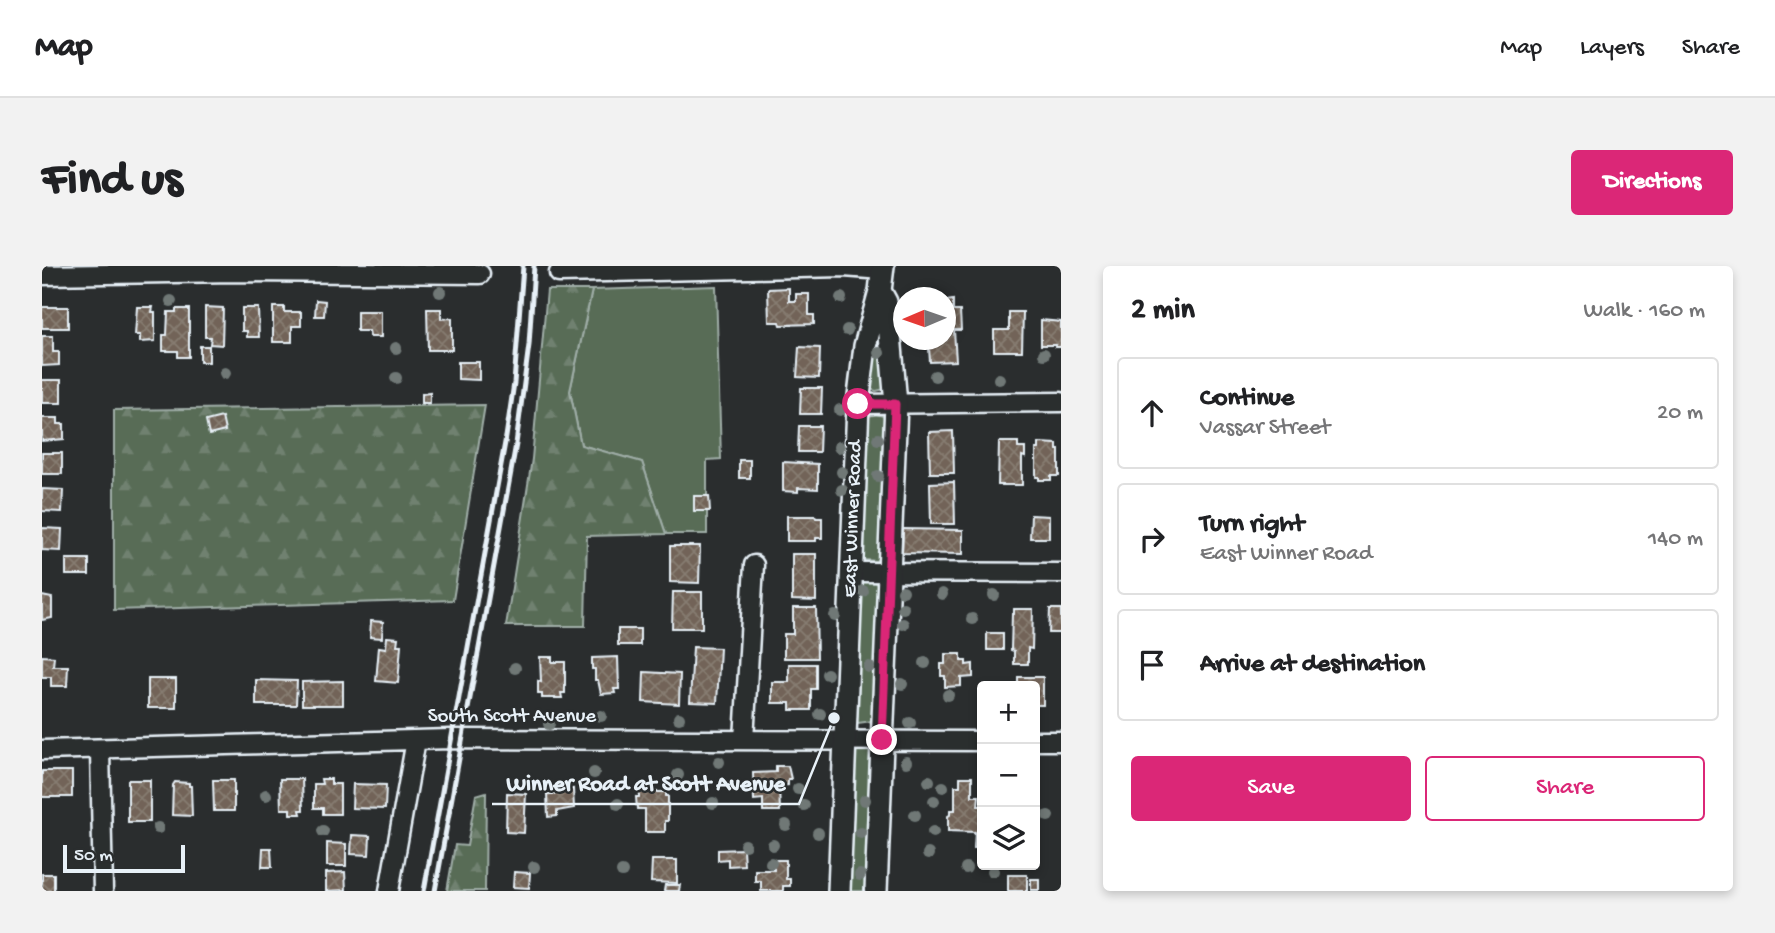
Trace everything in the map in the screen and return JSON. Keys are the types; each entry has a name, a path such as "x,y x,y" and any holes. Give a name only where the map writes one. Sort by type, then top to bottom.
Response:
{"street":[{"path":"559,273 844,267 882,276"},
{"path":"42,275 236,272 480,274"},
{"name":"East Winner Road","path":"839,891 858,404 865,346 882,276"},
{"name":"East Winner Road","path":"876,891 895,404 890,323 882,276"},
{"path":"858,404 1061,402"},
{"path":"744,740 754,565"},
{"path":"852,572 1061,573"},
{"path":"389,891 416,740"},
{"name":"South Scott Avenue","path":"42,750 416,740 977,741"},
{"path":"1040,741 1061,741"},
{"path":"100,750 103,891"}],"green space":[{"path":"716,286 721,459 707,460 707,534 666,534 642,462 581,445 570,391 592,290"},
{"path":"547,290 592,290 570,391 581,445 642,462 666,534 587,536 585,626 506,626 532,459"},
{"path":"879,314 885,389 876,391 870,389"},
{"path":"485,405 453,600 114,610 114,410"},
{"path":"869,416 883,416 886,421 880,557 876,561 862,557 866,421"},
{"path":"863,582 876,583 879,589 874,716 872,721 858,723 855,719 859,587"},
{"path":"864,746 870,751 872,759 867,891 846,891 852,753"},
{"path":"486,792 485,891 447,891 455,845 467,846 476,795"}],"building":[{"path":"789,288 789,301 796,301 796,294 809,294 809,315 814,315 814,324 781,325 780,322 769,322 768,289"},
{"path":"316,300 325,301 324,316 315,316"},
{"path":"42,307 68,307 68,328 42,328"},
{"path":"137,307 153,307 155,341 140,342 140,335 135,335"},
{"path":"205,307 223,308 222,345 210,344 211,337 205,337"},
{"path":"273,307 284,307 284,312 301,312 301,326 292,326 292,342 273,342"},
{"path":"242,308 258,308 259,337 247,337 247,331 242,331"},
{"path":"176,309 189,309 189,357 178,357 178,351 163,351 168,312 176,312"},
{"path":"427,309 441,309 441,319 452,318 452,350 428,350"},
{"path":"357,311 381,311 381,337 370,337 369,331 357,331"},
{"path":"956,311 960,311 961,330 956,330"},
{"path":"1009,312 1023,312 1022,351 994,351 994,330 1009,330"},
{"path":"1041,320 1061,322 1061,347 1041,345"},
{"path":"42,336 53,336 53,352 59,352 59,365 42,366"},
{"path":"200,346 209,346 209,362 200,362"},
{"path":"799,347 820,348 819,378 797,377"},
{"path":"929,350 955,350 956,361 930,362"},
{"path":"458,362 479,362 479,380 458,379"},
{"path":"42,380 61,380 61,403 42,403"},
{"path":"801,388 822,388 821,414 800,414"},
{"path":"430,393 430,403 422,403 422,394"},
{"path":"222,417 225,431 209,435 206,421"},
{"path":"42,418 58,418 58,424 64,424 64,439 42,441"},
{"path":"799,426 820,426 819,452 798,452"},
{"path":"953,431 954,473 930,473 929,432"},
{"path":"999,442 1018,442 1018,448 1025,448 1025,457 1022,456 1022,485 998,485"},
{"path":"1039,443 1057,444 1059,450 1059,476 1051,476 1051,480 1039,480 1039,477 1036,477 1036,449 1039,449"},
{"path":"42,453 62,453 62,474 42,474"},
{"path":"739,460 750,460 750,478 739,478"},
{"path":"783,462 818,464 818,489 798,488 798,492 783,491"},
{"path":"954,482 955,524 931,524 930,483"},
{"path":"42,489 63,490 62,512 42,511"},
{"path":"694,496 709,496 710,511 694,511"},
{"path":"1031,515 1049,516 1049,538 1030,538"},
{"path":"787,516 822,518 822,538 816,538 816,541 787,541"},
{"path":"42,528 62,529 61,551 42,550"},
{"path":"903,529 963,530 963,554 902,553"},
{"path":"670,546 700,546 699,583 670,582"},
{"path":"792,554 816,554 816,601 792,600"},
{"path":"66,559 89,559 89,575 66,575"},
{"path":"673,592 702,592 702,628 672,628"},
{"path":"42,596 52,598 52,618 42,620"},
{"path":"793,608 816,608 817,658 784,658 784,634 793,634"},
{"path":"1014,609 1033,609 1032,649 1028,648 1028,664 1014,664 1014,651 1011,650"},
{"path":"1050,609 1061,609 1061,633 1049,633"},
{"path":"371,621 383,622 382,638 370,637"},
{"path":"618,629 640,629 640,645 618,645"},
{"path":"987,633 1003,633 1003,650 987,650"},
{"path":"387,637 398,638 397,645 401,645 398,683 376,681 379,647 386,648"},
{"path":"693,647 720,648 717,703 690,702"},
{"path":"945,654 961,654 961,661 966,661 966,665 973,664 973,677 961,678 961,686 945,687 941,664 945,664"},
{"path":"42,656 54,657 53,666 68,666 67,686 51,686 51,677 42,677"},
{"path":"540,657 552,657 552,662 565,662 565,693 561,693 562,698 542,698 542,694 538,694 538,681 541,682"},
{"path":"618,657 619,689 614,689 615,693 601,694 598,680 595,680 595,669 592,669 592,658"},
{"path":"789,664 816,664 816,689 811,689 811,710 790,710 790,703 772,703 772,682 789,682"},
{"path":"644,672 680,674 679,704 643,702"},
{"path":"1018,677 1043,677 1043,705 1040,705 1040,681 1018,681"},
{"path":"148,679 176,679 176,708 148,708"},
{"path":"256,680 297,681 296,705 256,705"},
{"path":"343,681 343,705 302,705 302,682"},
{"path":"776,766 788,766 791,779 788,779 788,785 779,786 780,811 763,811 763,799 754,800 753,773 776,772"},
{"path":"42,771 72,771 72,797 42,797"},
{"path":"960,777 972,777 972,796 977,796 977,848 974,848 975,832 948,831 950,810 955,810 955,786 960,786"},
{"path":"280,779 302,779 301,814 290,814 290,809 281,809"},
{"path":"321,779 331,779 331,784 340,784 340,814 323,814 323,808 314,808 314,784 322,784"},
{"path":"128,780 150,780 150,822 128,822"},
{"path":"213,780 234,780 234,811 214,811"},
{"path":"175,782 189,783 191,786 192,816 172,815"},
{"path":"353,784 386,785 385,809 352,808"},
{"path":"553,786 565,786 565,790 573,789 574,808 557,811 557,816 548,817 547,794 554,794"},
{"path":"639,792 666,792 668,821 665,821 665,832 645,832 645,809 637,809 636,797 639,797"},
{"path":"507,793 526,794 524,833 506,832"},
{"path":"352,835 370,836 369,855 351,854"},
{"path":"327,843 346,844 346,866 327,866"},
{"path":"263,848 271,848 272,867 262,867"},
{"path":"743,849 744,865 728,866 728,859 718,860 718,850"},
{"path":"652,860 677,860 677,883 651,882"},
{"path":"774,860 786,860 786,879 790,879 790,886 783,886 783,891 761,891 761,881 755,881 755,870 774,870"},
{"path":"345,872 346,890 326,891 326,873"},
{"path":"514,872 530,873 529,888 513,887"},
{"path":"42,874 54,874 54,891 42,891"},
{"path":"1008,875 1027,875 1027,891 1008,891"},
{"path":"1031,879 1039,879 1039,890 1031,890"},
{"path":"665,885 680,885 679,891 664,891"}],"railway":[{"path":"424,891 506,437 514,383 523,266"},
{"path":"435,891 516,444 529,345 534,266"}],"place":[{"name":"Winner Road at Scott Avenue","path":"834,718"}],"route":[{"path":"858,404 895,404 882,740"}]}
